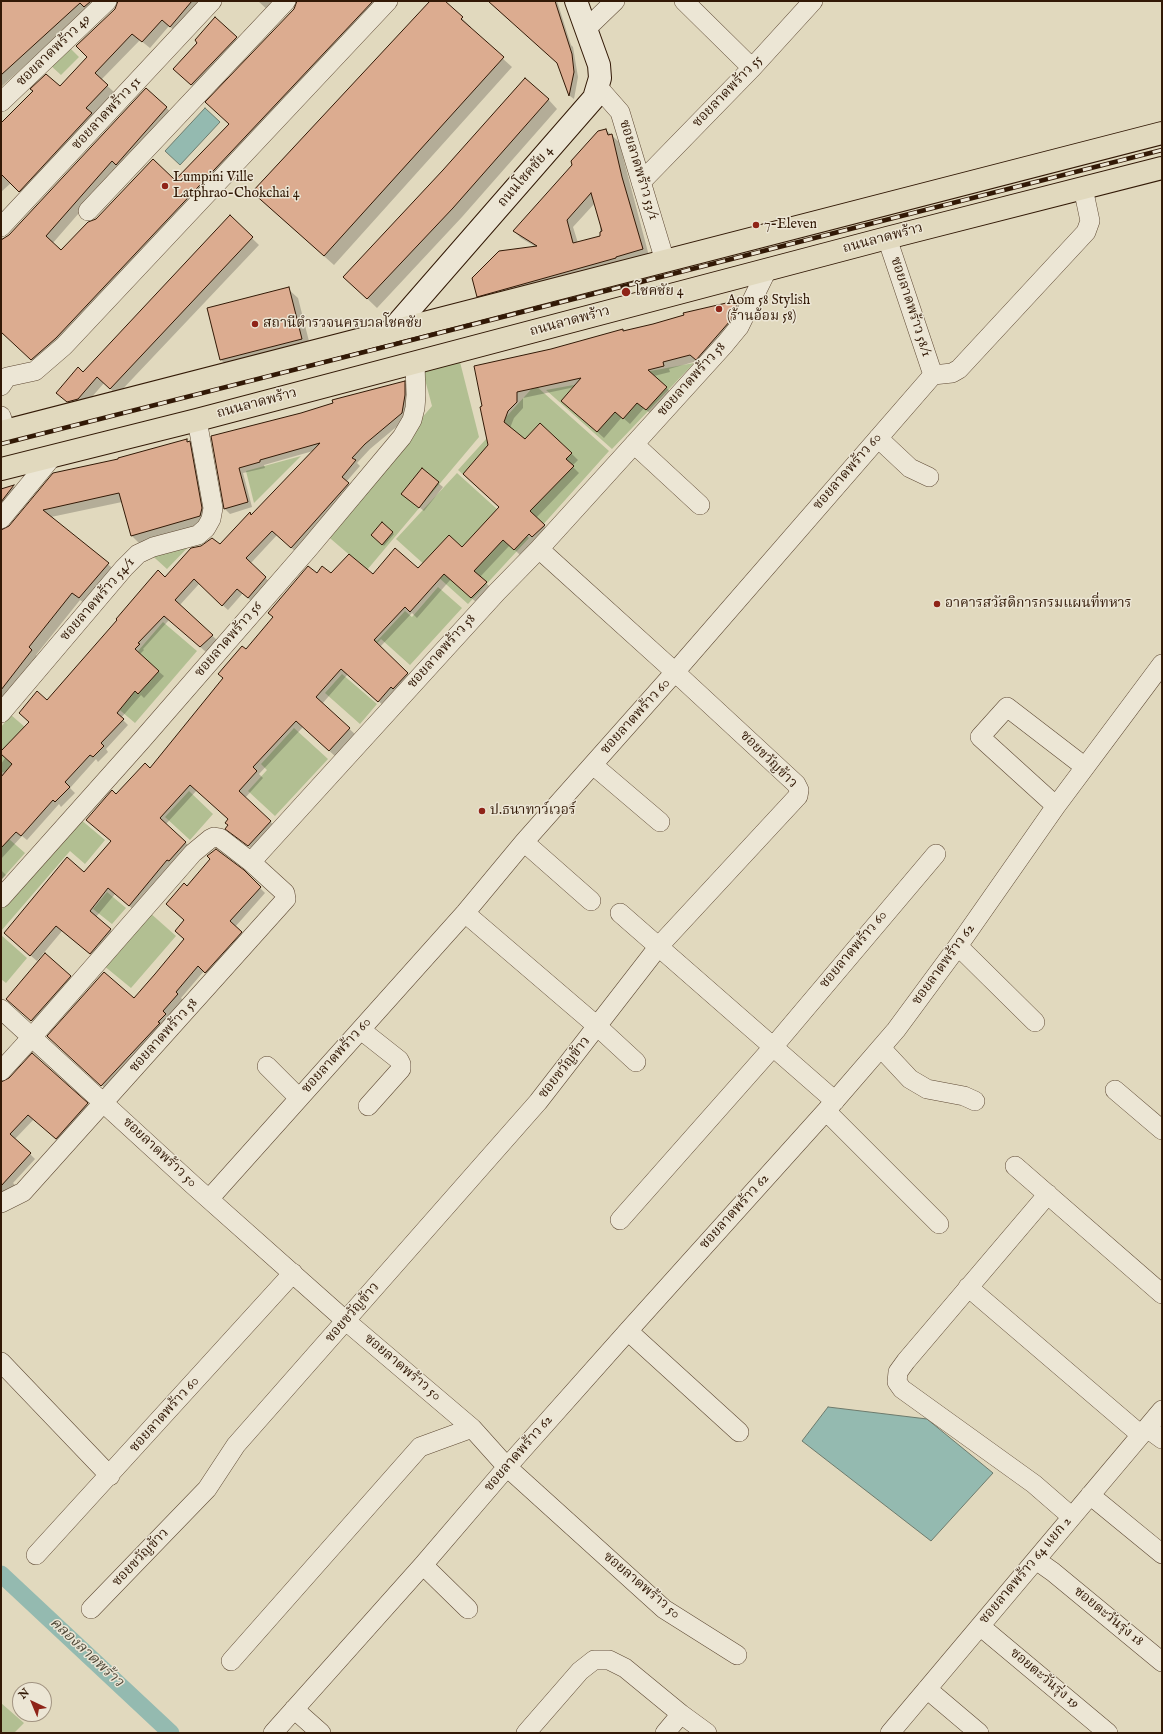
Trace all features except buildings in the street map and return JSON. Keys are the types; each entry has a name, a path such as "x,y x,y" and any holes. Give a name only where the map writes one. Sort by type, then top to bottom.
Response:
{"main road":[{"name":"ถนนโชคชัย 4","path":"390,332 594,98 600,78 599,65 576,1"},
{"path":"3,426 390,332 1162,133"},
{"name":"ถนนลาดพร้าว","path":"1,468 197,420 887,238 1162,168"}],"street":[{"name":"ซอยลาดพร้าว 49","path":"1,102 107,1"},
{"name":"ซอยลาดพร้าว 51","path":"1,227 212,1"},
{"path":"88,211 286,1"},
{"path":"1,386 7,378 35,371 64,346 388,1"},
{"path":"586,29 616,1"},
{"path":"684,1 752,68"},
{"name":"ซอยลาดพร้าว 55","path":"642,182 752,68 813,1"},
{"name":"ซอยลาดพร้าว 53/1","path":"598,87 620,112 665,261"},
{"path":"933,375 952,373 959,369 1086,232 1090,221 1083,188"},
{"name":"ซอยลาดพร้าว 58/1","path":"887,238 933,375"},
{"name":"ซอยลาดพร้าว 58","path":"251,862 497,592 539,549 739,327 767,270"},
{"name":"ซอยลาดพร้าว 56","path":"1,898 142,741 402,437 412,420 416,395 415,362"},
{"name":"ซอยลาดพร้าว 60","path":"210,1199 465,913 524,842 675,672 933,375"},
{"name":"ซอยลาดพร้าว 54/1","path":"1,713 124,568 138,554 153,547 198,535 206,528 211,519 213,508 197,420"},
{"path":"878,438 910,468 929,477"},
{"path":"634,444 700,505"},
{"path":"1,519 53,456"},
{"name":"ซอยขวัญข้าว","path":"91,1609 207,1488 236,1445 538,1102 659,946 798,796 799,790 796,784 539,549"},
{"name":"ซอยลาดพร้าว 62","path":"273,1733 423,1565 628,1330 830,1106 896,1030 958,946 1056,806 1162,664"},
{"path":"1056,806 980,738 1007,707 1085,767"},
{"name":"ซอยลาดพร้าว 60","path":"593,764 660,822"},
{"name":"ซอยลาดพร้าว 58","path":"1,1071 193,853 205,842 214,837 220,838 251,862 285,893 286,899 23,1192 1,1203"},
{"path":"524,842 591,901"},
{"name":"ซอยลาดพร้าว 60","path":"620,1220 773,1047 936,854"},
{"path":"465,913 597,1026 636,1062"},
{"path":"620,913 773,1047 830,1106 939,1224"},
{"path":"958,946 1035,1022"},
{"name":"ซอยลาดพร้าว 50","path":"1,1009 346,1321 472,1428 507,1467 664,1609 737,1656"},
{"path":"361,1030 399,1060 401,1064 401,1069 368,1106"},
{"path":"881,1048 910,1079 927,1089 964,1096 975,1101"},
{"path":"267,1066 300,1098"},
{"path":"1115,1090 1162,1130"},
{"path":"1014,1166 1162,1294"},
{"path":"1048,1194 906,1361 898,1372 897,1382 902,1388 1034,1484 1072,1517"},
{"name":"ซอยลาดพร้าว 60","path":"36,1555 110,1476 294,1273"},
{"path":"968,1287 1144,1431 1162,1440"},
{"path":"628,1330 739,1432"},
{"path":"1,1362 110,1476"},
{"name":"ซอยลาดพร้าว 64 แยก 2","path":"890,1733 1162,1410"},
{"path":"231,1661 420,1448 472,1428"},
{"path":"1090,1495 1162,1554"},
{"name":"ซอยตะวันรุ่ง 18","path":"1036,1560 1053,1572 1162,1662"},
{"path":"423,1565 468,1609"},
{"name":"ซอยตะวันรุ่ง 19","path":"980,1626 1108,1733"},
{"path":"526,1733 580,1671 594,1660 609,1660 625,1668 681,1714 708,1733"},
{"path":"927,1689 979,1733"},
{"path":"294,1710 321,1733"},
{"path":"665,1733 681,1714"}],"green space":[{"path":"67,45 79,57 61,75 49,64"},
{"path":"460,362 479,437 367,570 324,533 432,406 423,372"},
{"path":"694,363 612,449 546,390"},
{"path":"535,385 609,451 532,537 458,470"},
{"path":"301,456 254,503 246,471"},
{"path":"457,473 529,538 468,604 396,539"},
{"path":"196,539 167,569 146,550"},
{"path":"438,587 462,608 410,665 381,639 363,659 370,634 377,641 405,611 412,617"},
{"path":"163,622 197,651 135,723 101,694"},
{"path":"342,674 377,704 360,724 325,693"},
{"path":"11,715 48,747 17,782 4,772 1,773 1,727"},
{"path":"294,728 328,759 275,816 248,791 267,770 261,764"},
{"path":"189,791 213,814 190,840 165,817"},
{"path":"80,819 105,840 85,864 70,851 1,931 1,910"},
{"path":"9,839 25,853 1,880 1,848"},
{"path":"107,892 126,908 112,924 93,909"},
{"path":"149,912 176,936 131,988 103,965"},
{"path":"1,935 27,958 6,983 1,979"},
{"path":"1,1703 12,1713 12,1722 24,1723 14,1733 1,1733"}],"water":[{"path":"205,108 220,122 180,165 165,151"},
{"path":"828,1407 927,1419 993,1473 931,1541 802,1441"}],"waterway":[{"name":"คลองลาดพร้าว","path":"1,1574 171,1733"}],"railway":[{"path":"1,444 1162,150"}],"place":[{"name":"Lumpini Ville Latphrao-Chokchai 4","path":"165,186"},
{"name":"7-Eleven","path":"756,225"},
{"name":"โชคชัย 4","path":"626,292"},
{"name":"Aom 58 Stylish (ร้านอ้อม 58)","path":"719,309"},
{"name":"สถานีตำรวจนครบาลโชคชัย","path":"255,324"},
{"name":"อาคารสวัสดิการกรมแผนที่ทหาร","path":"937,604"},
{"name":"ป.ธนาทาว์เวอร์","path":"482,811"}]}
